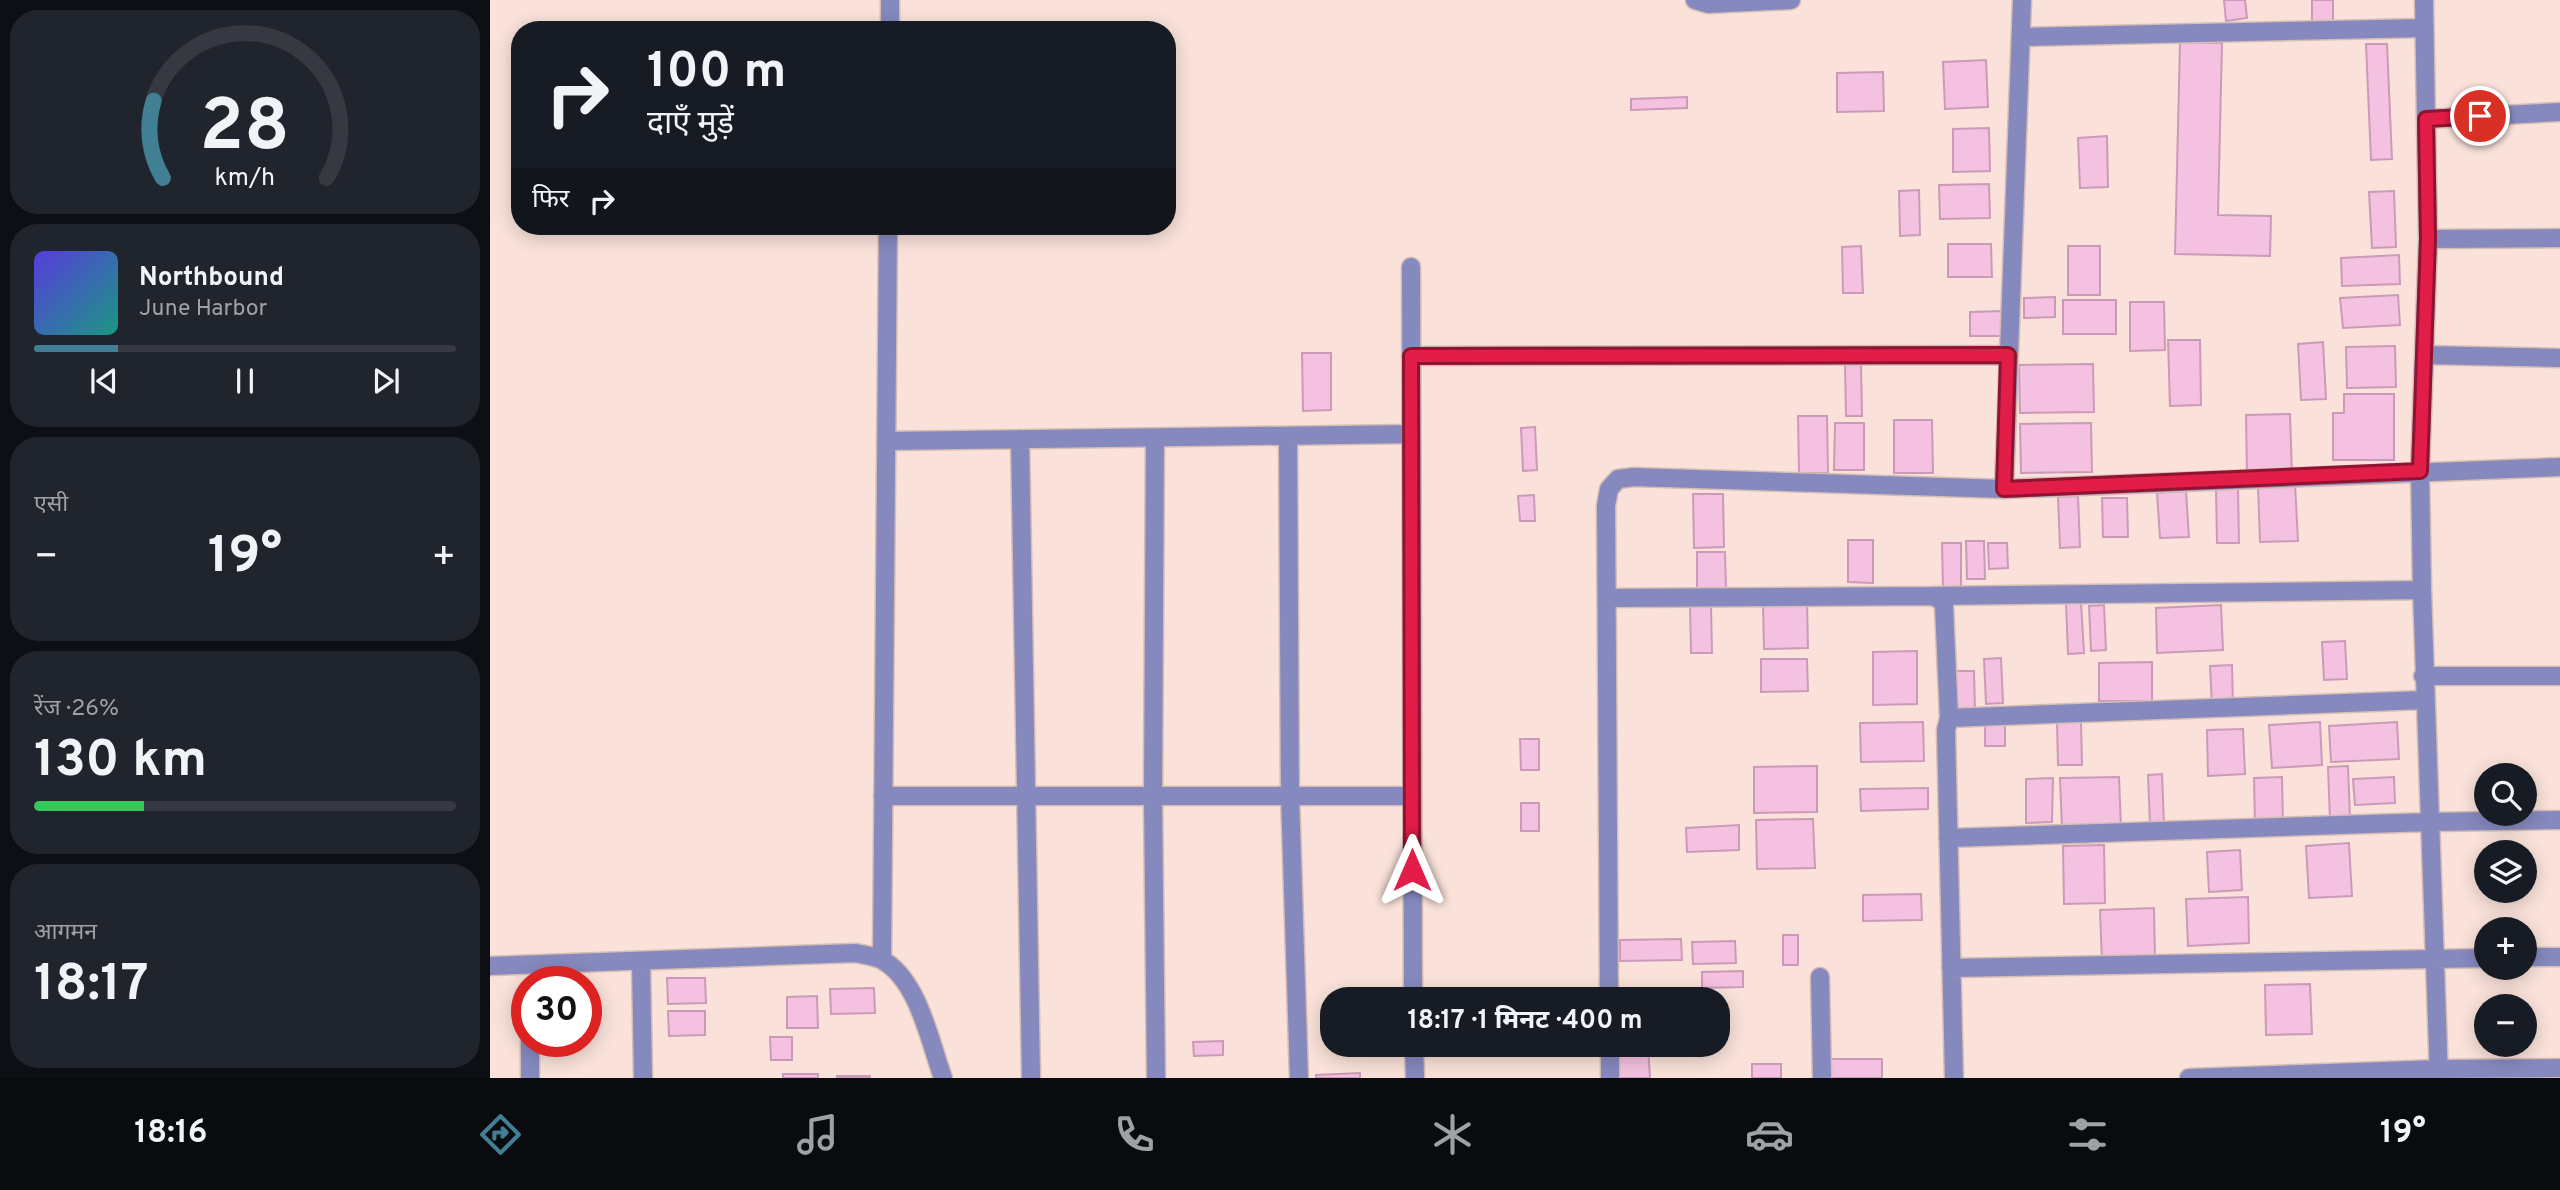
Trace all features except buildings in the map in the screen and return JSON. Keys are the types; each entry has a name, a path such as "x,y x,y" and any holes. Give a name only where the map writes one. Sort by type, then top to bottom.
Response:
{"street":[{"path":"890,0 890,21"},
{"path":"1695,0 1707,4 1791,0"},
{"path":"2004,489 2022,0"},
{"path":"2424,0 2428,239 2420,471 2423,676 2439,1074"},
{"path":"2021,37 2424,28"},
{"path":"2426,119 2560,112"},
{"path":"882,959 888,235"},
{"path":"2428,239 2560,238"},
{"path":"1411,267 1413,987"},
{"path":"1411,356 2008,355"},
{"path":"2424,355 2560,358"},
{"path":"886,441 1411,434"},
{"path":"1288,437 1290,795 1299,1078"},
{"path":"1155,438 1153,796 1156,1078"},
{"path":"1020,439 1031,1078"},
{"path":"1609,987 1606,506 1609,489 1618,479 1647,477 2004,489 2560,467"},
{"path":"1608,598 2422,590"},
{"path":"1932,596 1941,600 1944,606 1949,718 1946,730 1954,1078"},
{"path":"2423,676 2560,676"},
{"path":"1949,718 2424,700"},
{"path":"883,796 1412,796"},
{"path":"1948,838 2560,820"},
{"path":"594,966 641,961 856,953 882,959 914,993 943,1078"},
{"path":"2537,957 2560,957"},
{"path":"1951,968 2474,958"},
{"path":"641,961 643,1078"},
{"path":"490,966 511,970"},
{"path":"1820,977 1822,1078"},
{"path":"530,1057 530,1078"},
{"path":"1415,1057 1415,1078"},
{"path":"1610,1057 1610,1078"},
{"path":"2189,1078 2439,1074 2560,1068"}],"route":[{"path":"1412,870 1411,356 2008,355 2004,489 2420,471 2428,239 2426,119 2480,116"}]}
